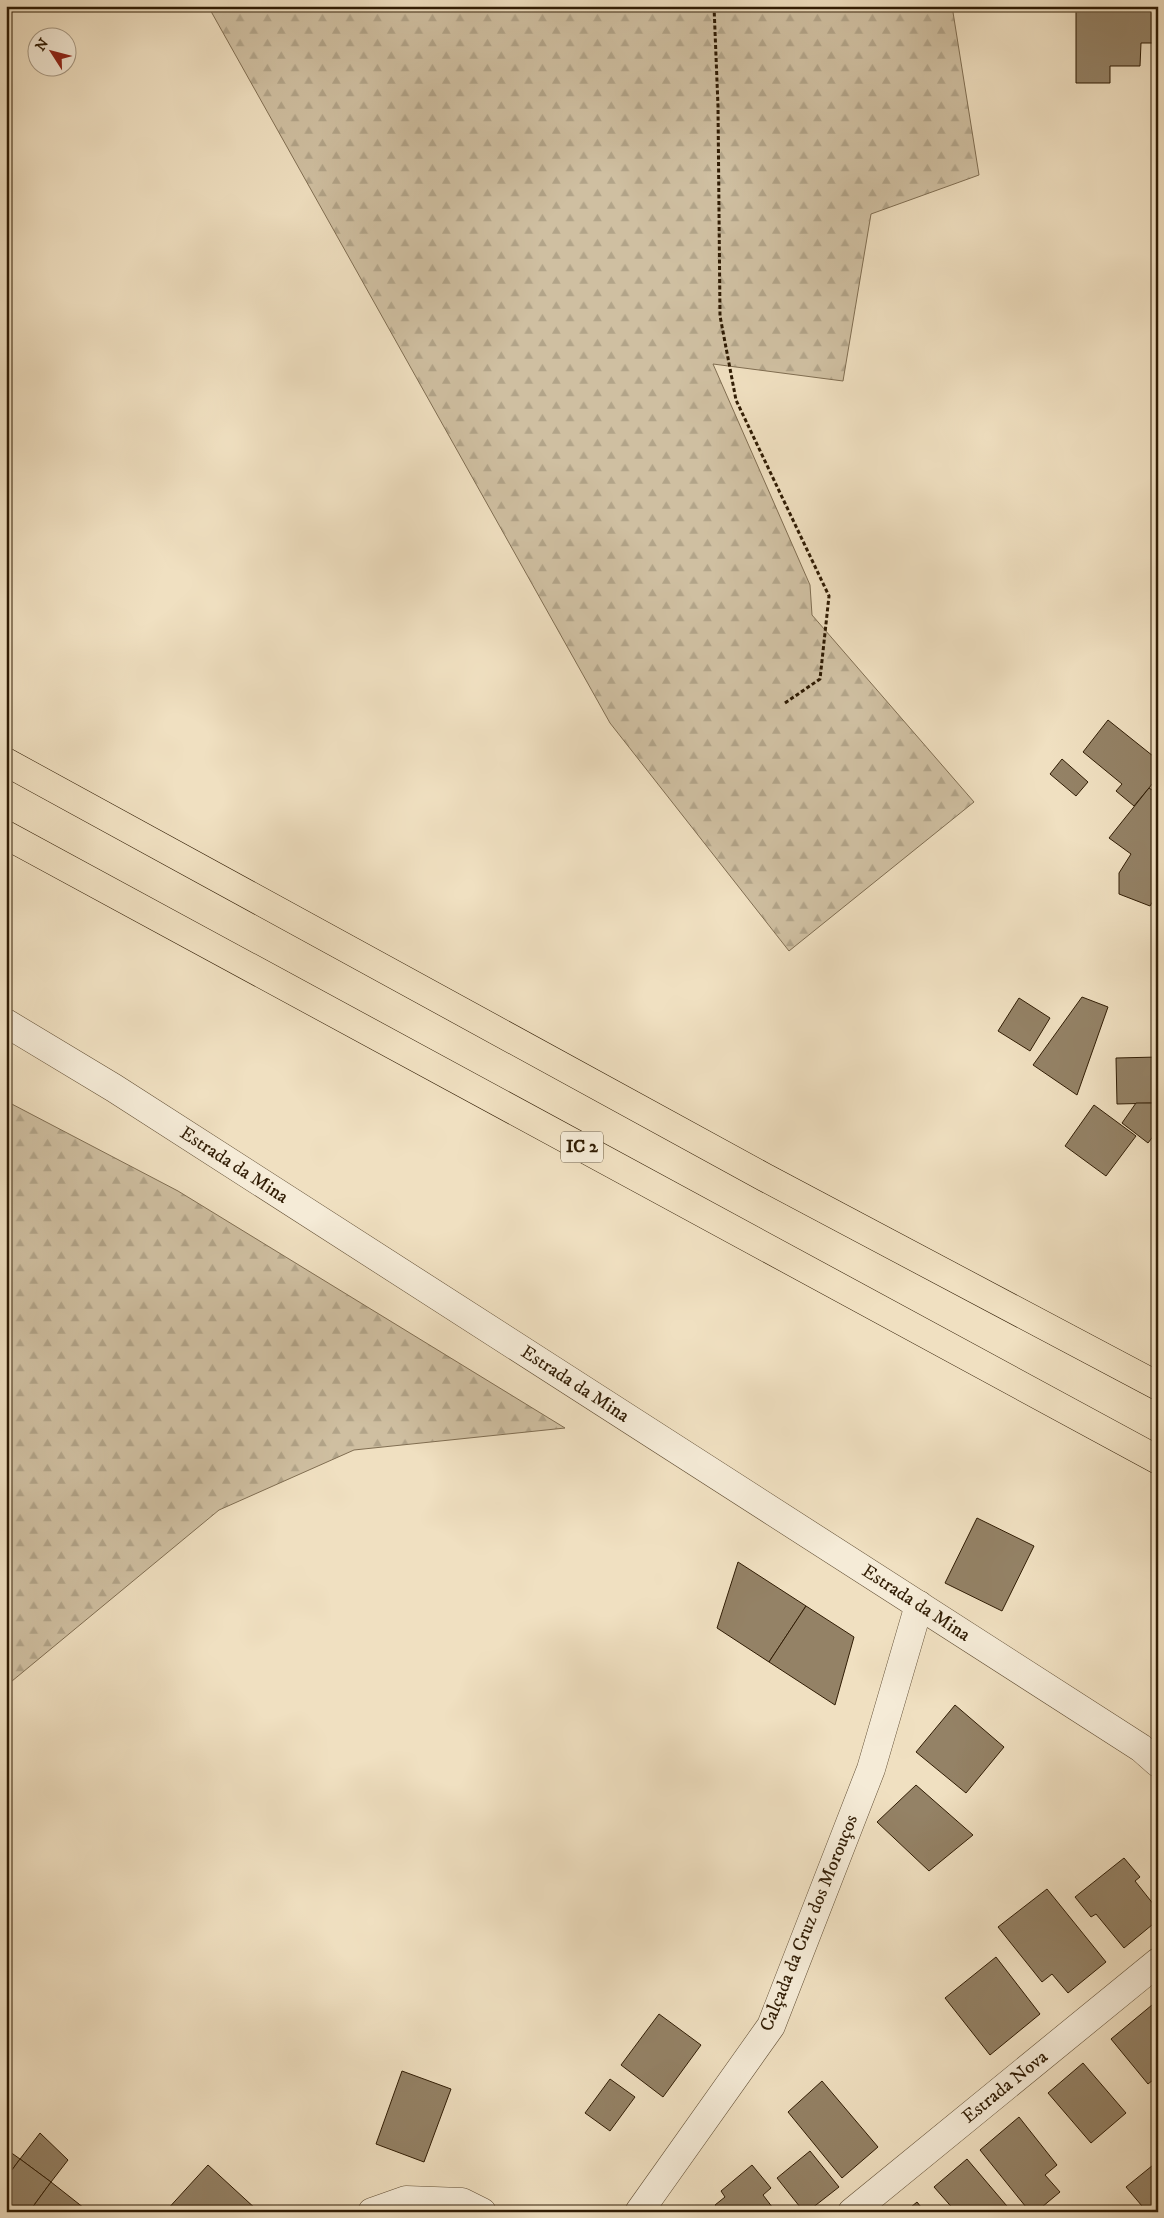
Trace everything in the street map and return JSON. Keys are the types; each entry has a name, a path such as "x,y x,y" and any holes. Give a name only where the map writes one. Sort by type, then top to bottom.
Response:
{"highway":[{"path":"6,762 764,1177 1158,1386"},
{"name":"IC 2","path":"6,836 1158,1460"}],"street":[{"name":"Estrada da Mina","path":"6,1023 114,1088 1152,1755"},
{"name":"Calçada da Cruz dos Morouços","path":"639,2212 771,2026 871,1769 919,1605"},
{"name":"Estrada Nova","path":"852,2212 1158,1962"},
{"path":"372,2212 406,2200 462,2202 482,2212"}],"path":[{"path":"714,6 718,106 720,316 734,391 736,400 829,596 820,679 785,703"}],"green space":[{"path":"208,6 952,6 979,175 871,214 843,381 713,364 810,585 812,615 974,802 789,951 610,723"},
{"path":"6,1101 178,1191 565,1428 354,1450 219,1510 6,1686"}],"building":[{"path":"1076,6 1158,6 1158,43 1141,43 1140,66 1110,66 1110,83 1076,83"},
{"path":"1108,720 1158,760 1158,777 1134,806 1116,791 1122,784 1083,752"},
{"path":"1062,759 1088,782 1076,796 1050,774"},
{"path":"1149,788 1158,794 1158,893 1150,906 1119,894 1119,873 1131,854 1109,838"},
{"path":"1082,997 1108,1007 1077,1095 1033,1065"},
{"path":"1019,998 1050,1018 1030,1051 998,1031"},
{"path":"1158,1057 1158,1103 1117,1104 1116,1058"},
{"path":"1136,1103 1158,1103 1158,1130 1148,1143 1122,1123"},
{"path":"1094,1105 1136,1136 1106,1176 1065,1146"},
{"path":"977,1518 1034,1546 1002,1611 945,1583"},
{"path":"738,1562 806,1606 769,1662 717,1628"},
{"path":"806,1606 854,1637 835,1705 769,1662"},
{"path":"955,1705 1004,1747 966,1793 916,1752"},
{"path":"916,1785 973,1835 929,1871 877,1822"},
{"path":"1124,1858 1140,1877 1135,1881 1158,1910 1158,1920 1124,1948 1096,1914 1091,1917 1075,1897"},
{"path":"1047,1889 1106,1962 1068,1993 1052,1974 1042,1982 998,1927"},
{"path":"996,1957 1040,2014 990,2055 945,1998"},
{"path":"1158,2000 1158,2076 1148,2084 1111,2039"},
{"path":"659,2014 701,2045 663,2097 621,2065"},
{"path":"1083,2063 1126,2113 1091,2143 1048,2093"},
{"path":"402,2071 451,2089 424,2162 376,2144"},
{"path":"610,2079 635,2097 610,2131 585,2113"},
{"path":"822,2081 878,2147 842,2178 788,2112"},
{"path":"1019,2117 1057,2165 1045,2175 1060,2192 1036,2212 1030,2212 980,2150"},
{"path":"40,2133 68,2160 51,2182 20,2159"},
{"path":"6,2149 20,2159 6,2178"},
{"path":"810,2151 839,2187 807,2212 804,2212 777,2178"},
{"path":"20,2159 51,2182 29,2212 6,2212 6,2178"},
{"path":"967,2159 1012,2212 956,2212 934,2187"},
{"path":"1158,2161 1158,2212 1147,2212 1126,2187"},
{"path":"208,2165 257,2210 256,2212 165,2212"},
{"path":"752,2165 771,2188 763,2195 776,2212 721,2212 715,2205 725,2197 721,2191"},
{"path":"51,2182 84,2208 81,2212 29,2212"},
{"path":"917,2202 925,2212 905,2212"}]}
